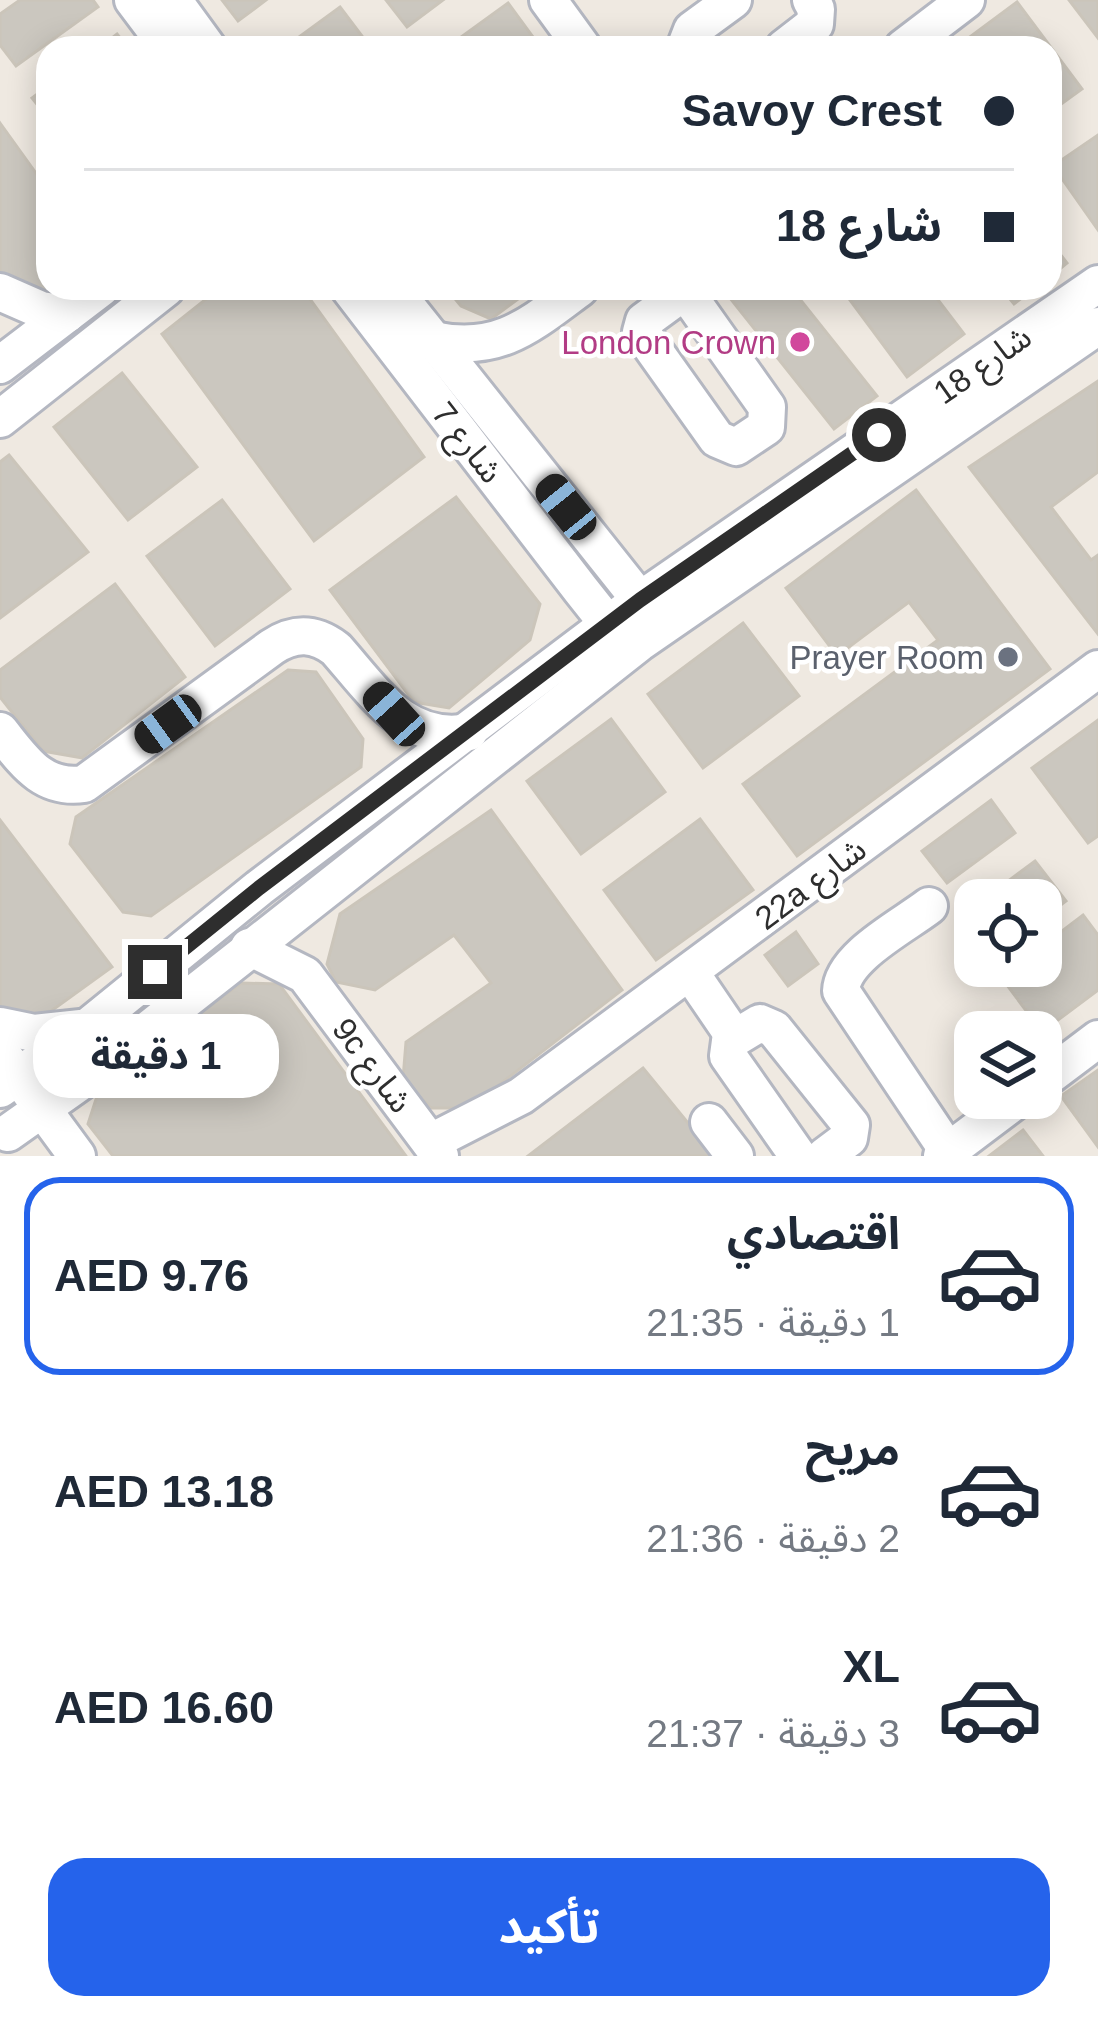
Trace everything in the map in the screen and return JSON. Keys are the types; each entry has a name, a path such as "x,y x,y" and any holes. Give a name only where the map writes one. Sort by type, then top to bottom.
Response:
{"street":[{"path":"133,0 160,36"},
{"path":"172,0 199,36"},
{"path":"548,0 574,36"},
{"path":"690,36 733,0"},
{"path":"799,36 814,24 812,0"},
{"path":"913,25 966,0"},
{"name":"شارع 18","path":"11,1137 310,902 632,635 640,600 1098,284"},
{"path":"0,292 41,310 68,314"},
{"path":"0,365 86,300"},
{"path":"0,419 151,300"},
{"name":"شارع 7","path":"359,300 632,635"},
{"name":"شارع 7","path":"407,300 433,340 640,600"},
{"path":"433,340 490,343 525,329 564,300"},
{"name":"شارع 18","path":"6,1072 90,1025 259,888 470,732 632,635 1098,326"},
{"path":"493,417 503,360 525,329"},
{"path":"0,731 39,777 69,786 84,784 272,646 298,635 325,640 407,724 438,735 470,732"},
{"name":"22a شارع","path":"444,1151 1098,669"},
{"path":"305,975 302,938 310,902"},
{"path":"929,907 854,961 842,979 841,991 945,1154 991,1119"},
{"name":"9c شارع","path":"249,947 305,975 444,1151"},
{"path":"690,972 735,1038"},
{"path":"798,1156 728,1056 728,1046 735,1038 760,1023 770,1025 848,1121 849,1138 825,1156"},
{"path":"0,1026 48,1034 90,1025"},
{"path":"1062,1066 1098,1039"},
{"path":"77,1156 80,1107 97,1070"},
{"path":"6,1072 42,1109 77,1156"},
{"path":"709,1122 735,1156"}],"building":[{"path":"20,0 93,0 98,7 58,36 36,36 36,52 16,66 0,45 0,14"},
{"path":"222,0 266,0 238,21"},
{"path":"386,0 443,0 407,27"},
{"path":"1069,0 1098,0 1098,38"},
{"path":"1017,2 1042,36 971,36"},
{"path":"508,3 532,36 463,36"},
{"path":"340,7 362,36 300,36"},
{"path":"1062,62 1082,89 1062,103"},
{"path":"0,123 36,173 36,297 18,299 0,274"},
{"path":"1098,135 1098,230 1062,179 1062,160"},
{"path":"205,300 311,300 424,457 314,541 162,334"},
{"path":"456,300 517,300 491,319"},
{"name":"London Crown","path":"732,300 801,300 877,396 834,429"},
{"path":"850,300 938,300 964,334 907,377"},
{"path":"122,373 197,467 128,520 54,427"},
{"path":"1098,381 1098,472 1051,507 1091,560 1098,555 1098,634 969,467"},
{"path":"9,455 88,552 0,618 0,462"},
{"path":"916,490 1050,669 797,856 743,784 938,640 909,602 837,656 786,588"},
{"path":"456,497 540,604 530,640 449,708 414,702 330,590"},
{"path":"222,500 290,589 215,646 147,556"},
{"path":"115,584 185,677 82,758 43,751 0,697 0,670"},
{"path":"743,623 799,696 703,768 648,694"},
{"path":"288,670 316,672 363,739 361,767 151,916 123,912 70,844 76,817"},
{"path":"611,719 665,792 581,854 527,781"},
{"path":"1098,720 1098,836 1088,843 1032,768"},
{"path":"991,800 1015,833 947,883 922,851"},
{"path":"491,810 622,990 469,1108 431,1108 403,1079 406,1042 491,983 454,935 375,990 336,982 327,964 340,914"},
{"path":"700,819 753,890 656,960 604,890"},
{"path":"0,820 112,967 40,1019 8,1017 0,1005"},
{"path":"1035,861 1049,879 1011,879"},
{"path":"1083,915 1098,935 1098,990 1062,1017 1062,1011 1026,1011 1008,987 1062,987 1062,931"},
{"path":"796,932 818,964 788,986 765,955"},
{"path":"241,983 279,984 406,1156 113,1156 88,1124 100,1087"},
{"path":"643,1068 715,1156 528,1156"},
{"path":"1098,1070 1098,1147 1062,1097"},
{"path":"1023,1130 1043,1156 989,1156"}],"place":[{"name":"London Crown","path":"800,342"},
{"name":"Prayer Room","path":"1008,657"}],"route":[{"path":"155,972 640,600 879,435"}]}
